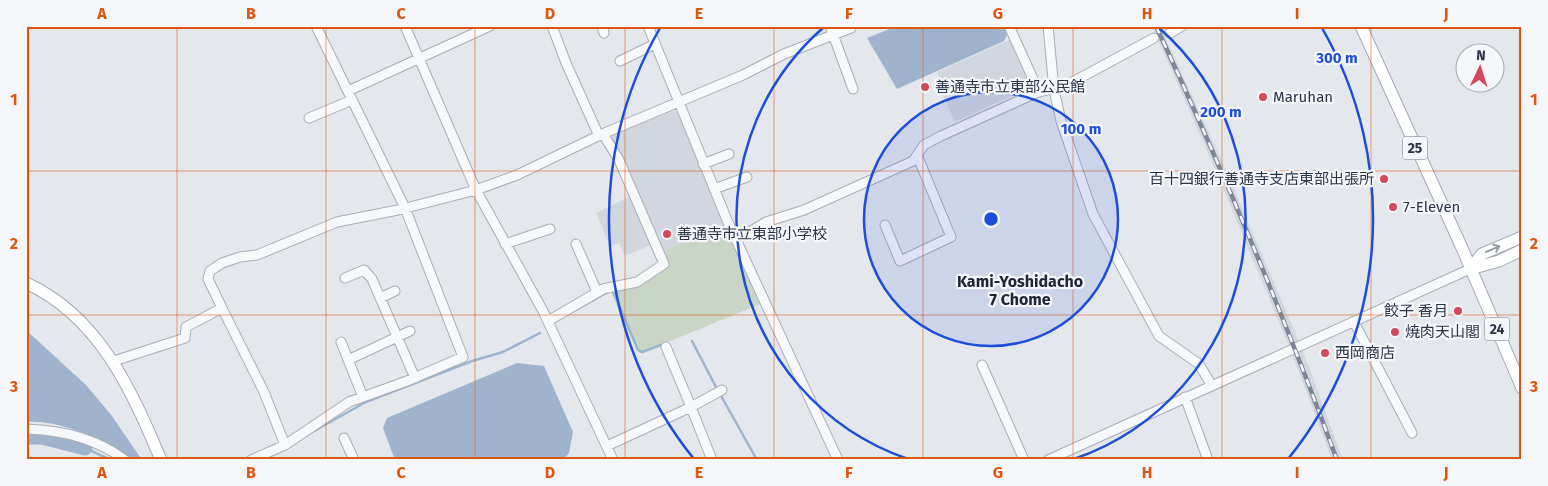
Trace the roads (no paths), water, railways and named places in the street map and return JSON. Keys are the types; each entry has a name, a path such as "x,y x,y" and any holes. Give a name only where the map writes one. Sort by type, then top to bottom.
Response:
{"main road":[{"name":"25","path":"1361,26 1470,269"},
{"path":"1470,269 1482,254 1522,236"},
{"path":"1470,269 1499,261 1522,250"},
{"name":"24","path":"1470,269 1522,388"},
{"path":"26,283 57,301 97,340 114,361 132,393 161,460"}],"street":[{"path":"252,460 285,445 348,402 415,378 463,357 405,208 316,26"},
{"path":"405,26 476,190 548,321 613,460"},
{"path":"309,118 446,45 490,26"},
{"path":"548,321 597,292 637,282 664,264 619,160 601,135 552,26"},
{"path":"648,26 703,164 736,240 838,460"},
{"path":"1009,26 1039,92"},
{"path":"1048,26 1054,90 1071,153 1094,214 1159,336 1199,364 1212,386"},
{"path":"1170,33 1182,26"},
{"path":"285,445 264,392 208,279 210,271 222,263 240,257 257,255 337,222 405,208 476,190 540,165 601,135 678,103 831,30 851,28"},
{"path":"831,30 852,89"},
{"path":"736,240 766,222 804,210 913,161 924,145 941,136 1039,92 1054,90 1108,64 1154,38"},
{"path":"620,61 656,44"},
{"path":"703,164 729,154"},
{"path":"885,225 900,261 951,237 917,155"},
{"path":"714,189 747,177"},
{"path":"505,244 550,229"},
{"path":"576,244 597,292"},
{"path":"1048,460 1470,269"},
{"path":"345,278 364,270 372,279 415,378"},
{"path":"380,298 395,291"},
{"path":"114,361 186,338 186,327 222,308"},
{"path":"1354,322 1412,433"},
{"path":"348,360 410,331"},
{"path":"341,342 362,397"},
{"path":"666,348 712,460"},
{"path":"982,366 1024,460"},
{"path":"607,446 720,391"},
{"path":"1185,397 1208,460"},
{"path":"26,429 56,431 97,444 125,460"},
{"path":"344,438 354,460"}],"water":[{"path":"897,26 1004,26 1007,35 1004,41 897,89 867,38"},
{"path":"26,330 86,385 112,416 142,460 130,457 101,441 70,428 48,423 26,422"},
{"path":"517,363 544,366 573,432 569,453 563,460 395,460 383,428 387,418"}],"waterway":[{"path":"613,291 638,350 642,352 661,345"},
{"path":"556,321 606,293"},
{"path":"307,435 366,402 472,361 503,352 540,333"},
{"path":"692,341 717,389"},
{"path":"720,394 757,460"},
{"path":"26,437 42,437 85,448"},
{"path":"85,448 111,460"},
{"path":"264,460 274,454"}],"railway":[{"path":"1156,26 1205,133 1251,241 1337,460"}],"place":[{"name":"善通寺市立東部公民館","path":"925,87"},
{"name":"Maruhan","path":"1263,97"},
{"name":"百十四銀行善通寺支店東部出張所","path":"1384,179"},
{"name":"7-Eleven","path":"1393,207"},
{"name":"善通寺市立東部小学校","path":"667,234"},
{"name":"餃子 香月","path":"1458,311"},
{"name":"焼肉天山閣","path":"1395,332"},
{"name":"西岡商店","path":"1325,353"}],"district":[{"name":"Kami-Yoshidacho 7 Chome","path":"1020,290"}]}
